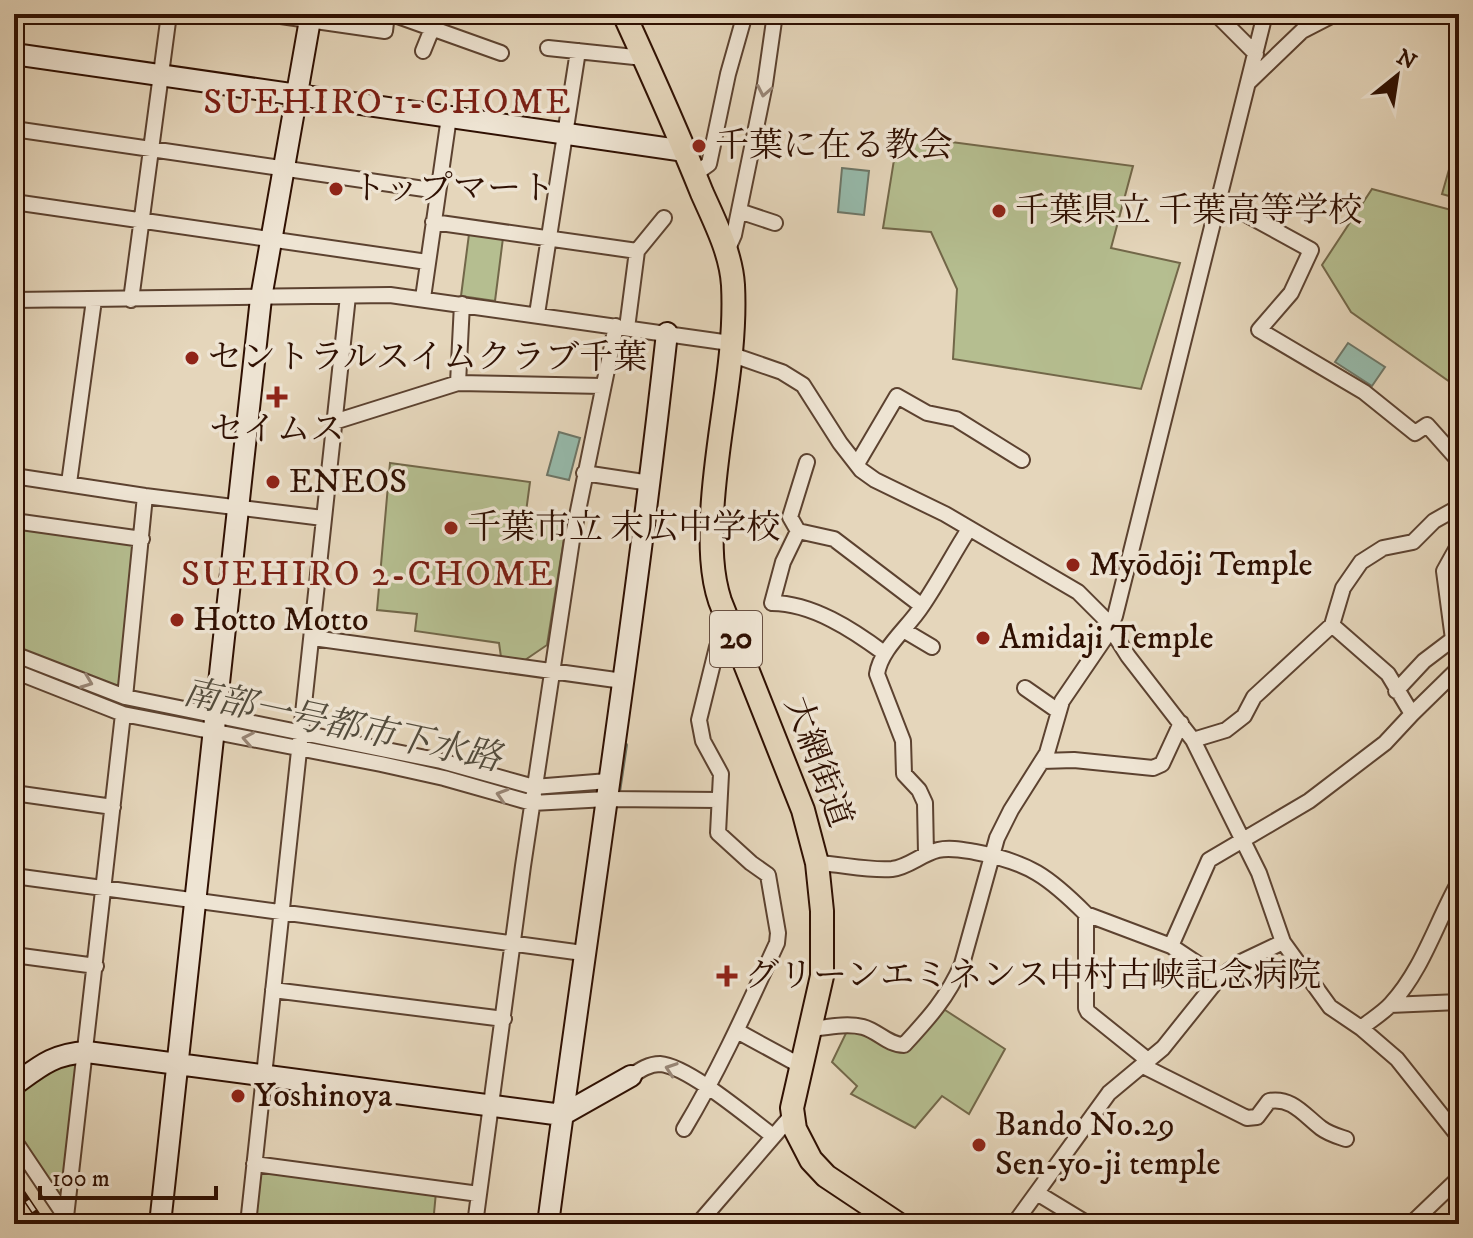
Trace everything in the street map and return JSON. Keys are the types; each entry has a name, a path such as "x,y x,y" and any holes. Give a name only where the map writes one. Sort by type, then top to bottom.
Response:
{"main road":[{"name":"大網街道","path":"624,14 727,251 733,284 730,348 713,484 711,529 714,577 720,601 803,810 817,863 823,930 822,976 792,1115"},
{"path":"792,1115 799,1139 817,1168 898,1224"}],"street":[{"path":"131,300 169,14"},
{"path":"267,14 310,17 385,31 389,14 435,21 501,53"},
{"path":"695,174 709,164 728,74 745,14"},
{"path":"727,251 732,243 765,84 775,14"},
{"path":"1216,14 1256,54"},
{"path":"812,1029 849,1025 865,1027 895,1045 904,1045 942,1003 955,982 992,855 1011,810 1042,761 1050,744 1058,711 1075,678 1111,628 1265,14"},
{"path":"1249,82 1302,31 1335,14"},
{"path":"160,1224 261,298 310,17"},
{"path":"423,51 435,21"},
{"path":"548,48 644,58"},
{"path":"537,314 578,51"},
{"path":"14,54 685,151"},
{"path":"423,298 449,117"},
{"path":"14,129 438,191"},
{"path":"1220,200 1311,250 1291,293 1259,330 1347,381 1415,433 1427,425 1458,458"},
{"path":"14,202 427,262"},
{"path":"739,211 775,223"},
{"path":"475,1224 533,795 584,473 602,386 621,327 637,251 664,218"},
{"path":"433,222 637,251"},
{"path":"14,300 390,295 423,298 667,333 730,348 782,372 803,385 840,443 875,480 945,514 1078,592 1111,628 1128,656 1193,740 1259,873 1283,942 1330,1007 1361,1028 1397,1059 1459,1137"},
{"path":"248,1224 348,296"},
{"path":"69,483 94,300"},
{"path":"458,383 462,304"},
{"path":"548,1224 650,483 667,333"},
{"path":"334,422 458,383 602,386"},
{"path":"857,464 897,396 927,413 956,419 1022,460"},
{"path":"807,462 790,517 798,531 834,539 922,606"},
{"path":"584,473 650,483"},
{"path":"14,476 323,518"},
{"path":"125,697 145,496"},
{"path":"1193,740 1226,730 1244,716 1254,697 1332,625 1343,588 1361,562 1383,548 1413,542 1434,521 1459,507"},
{"path":"14,521 142,539"},
{"path":"926,854 925,803 919,790 904,774 903,741 877,674 884,653 905,631 969,529"},
{"path":"798,531 783,562 772,603 783,603 846,625 884,653"},
{"path":"1396,691 1424,661 1453,639 1444,571 1459,544"},
{"path":"1332,625 1388,674 1412,714"},
{"path":"905,631 932,647"},
{"path":"313,638 623,681"},
{"path":"684,1129 709,1088 737,1031 777,943 778,933 768,875 718,833 721,774 703,741 699,720 717,647"},
{"path":"14,654 125,697 215,724"},
{"path":"1171,946 1209,860 1309,801 1385,743 1459,668"},
{"path":"14,671 123,714 215,724 301,741 441,761 533,795 608,791 719,800"},
{"path":"1025,688 1058,711"},
{"path":"64,1222 87,1052 123,714"},
{"path":"1042,761 1074,760 1153,768 1162,764 1181,723"},
{"path":"14,793 113,807"},
{"path":"817,863 892,869 913,863 939,849 992,855 1030,867 1086,914 1171,946 1219,978"},
{"path":"14,876 583,953"},
{"path":"1361,1028 1390,1005 1425,954 1459,882"},
{"path":"1086,914 1086,1008 1098,1023 1146,1064 1247,1118 1257,1117 1269,1101 1285,1100 1323,1129 1346,1139"},
{"path":"1014,1224 1109,1093 1163,1048 1219,978 1241,962 1283,942"},
{"path":"14,955 96,966"},
{"path":"273,990 504,1019"},
{"path":"1390,1005 1459,1002"},
{"path":"737,1031 803,1067"},
{"path":"14,1085 52,1058 65,1053 87,1052 562,1115 645,1067 666,1065 709,1088 773,1136"},
{"path":"698,1224 792,1115"},
{"path":"14,1140 64,1222"},
{"path":"254,1164 479,1194"},
{"path":"1411,1224 1459,1178"},
{"path":"1037,1193 1088,1224"}],"shaded area":[{"path":"898,135 1133,166 1111,248 1180,263 1141,389 953,359 957,289 931,232 883,228"},
{"path":"1459,138 1459,199 1442,194"},
{"path":"842,168 869,171 864,215 838,212"},
{"path":"1372,189 1459,212 1459,367 1450,382 1351,312 1322,265"},
{"path":"469,234 503,238 495,301 461,296"},
{"path":"1348,343 1385,367 1372,386 1335,362"},
{"path":"559,432 580,438 569,480 547,475"},
{"path":"390,463 530,482 526,512 567,520 547,645 525,660 501,657 499,643 415,631 417,614 377,610"},
{"path":"14,526 135,545 122,683 112,688 14,649"},
{"path":"942,1008 1005,1049 969,1114 942,1096 915,1128 851,1094 857,1086 832,1062 848,1029 863,1030 895,1049"},
{"path":"74,1061 80,1067 65,1194 59,1196 14,1132 14,1097 60,1064"},
{"path":"265,1169 436,1192 433,1224 255,1224 260,1174"}],"waterway":[{"name":"南部一号都市下水路","path":"39,673 134,708 206,723"},
{"name":"南部一号都市下水路","path":"223,726 297,740"},
{"name":"南部一号都市下水路","path":"615,793 619,792 626,745"},
{"name":"南部一号都市下水路","path":"399,761 488,783"}],"railway":[{"path":"14,1181 43,1224"}],"place":[{"name":"千葉に在る教会","path":"699,146"},
{"name":"トップマート","path":"336,189"},
{"name":"千葉県立 千葉高等学校","path":"999,211"},
{"name":"セントラルスイムクラブ千葉","path":"192,358"},
{"name":"セイムス","path":"277,397"},
{"name":"ENEOS","path":"273,482"},
{"name":"千葉市立 末広中学校","path":"451,528"},
{"name":"Myōdōji Temple","path":"1073,565"},
{"name":"Hotto Motto","path":"177,620"},
{"name":"Amidaji Temple","path":"983,638"},
{"name":"グリーンエミネンス中村古峡記念病院","path":"727,976"},
{"name":"Yoshinoya","path":"238,1096"},
{"name":"Bando No.29 Sen-yo-ji temple","path":"979,1145"}],"district":[{"name":"SUEHIRO 1-CHOME","path":"388,102"},
{"name":"SUEHIRO 2-CHOME","path":"368,574"}]}
